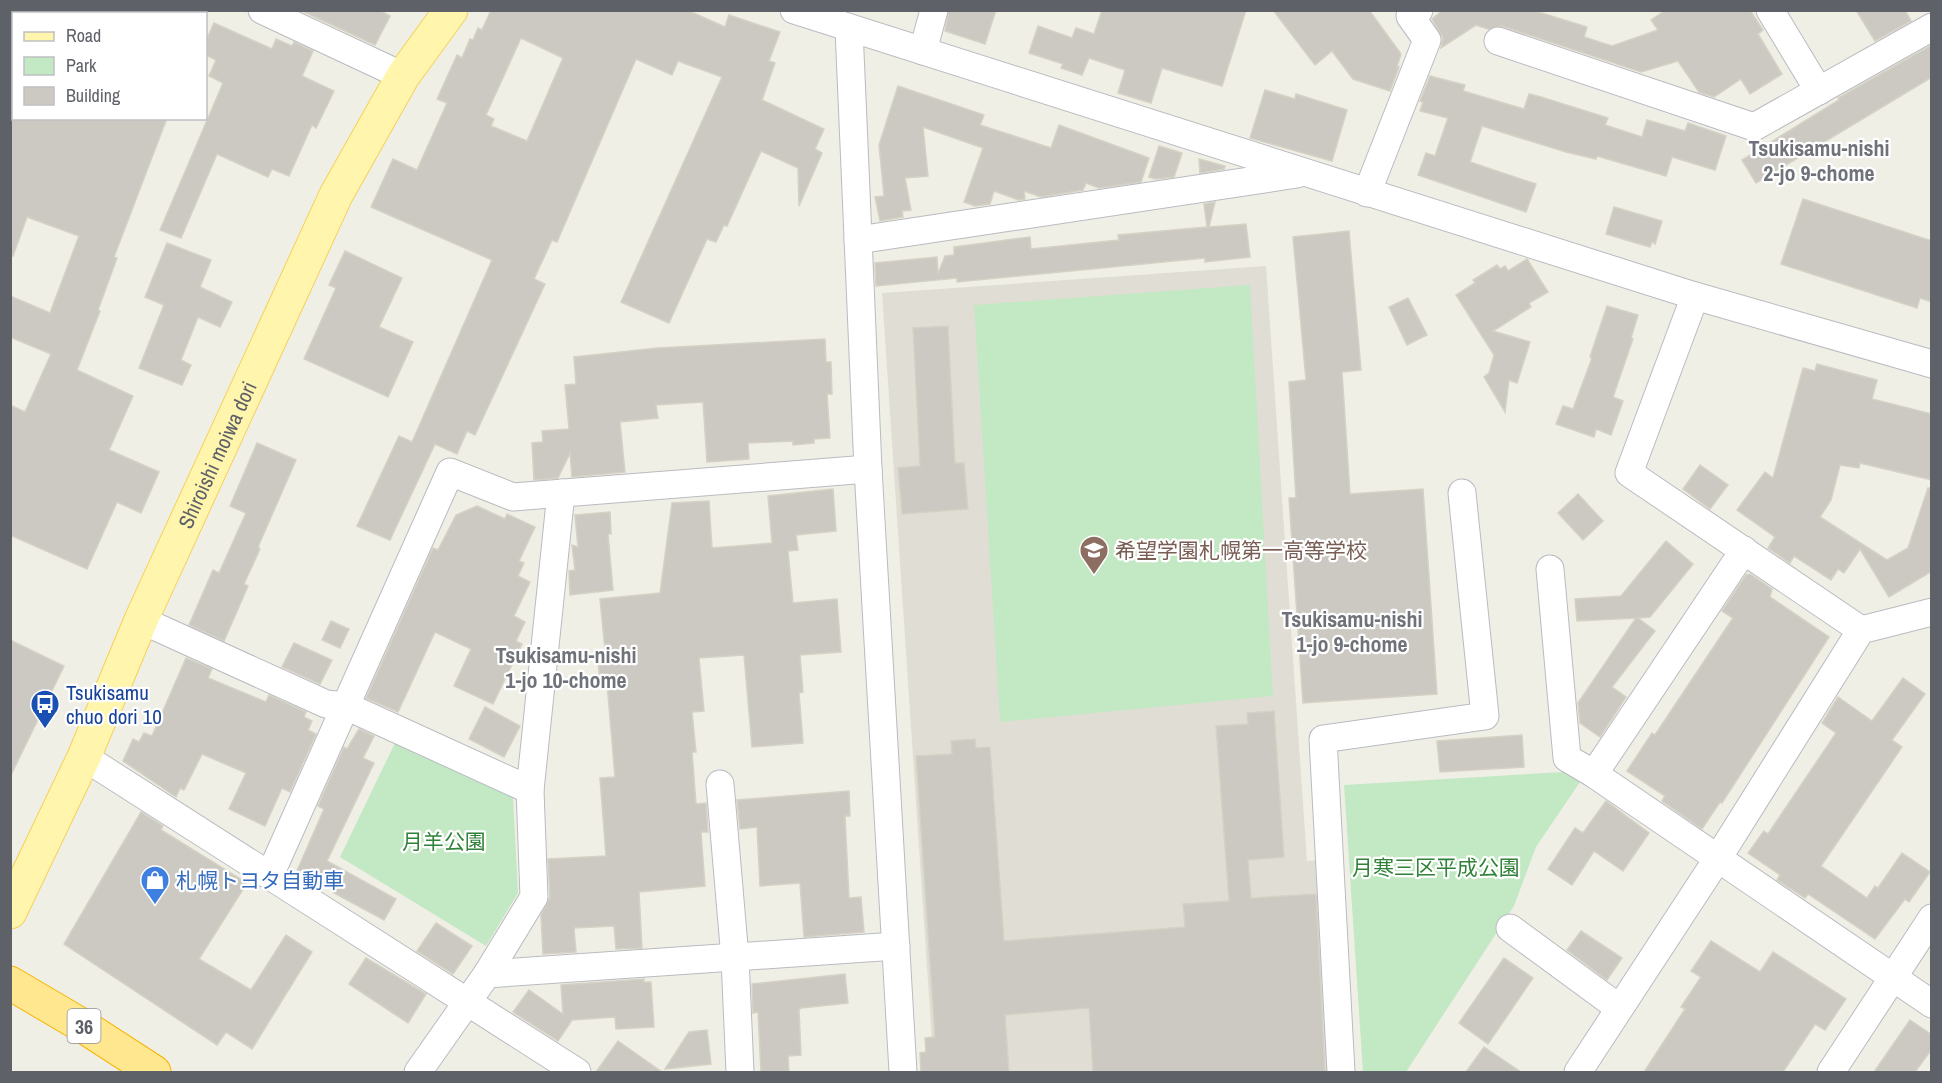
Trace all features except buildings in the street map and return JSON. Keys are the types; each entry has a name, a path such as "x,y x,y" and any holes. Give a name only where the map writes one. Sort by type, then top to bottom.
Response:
{"highway":[{"name":"36","path":"10,983 84,1026 154,1072"}],"main road":[{"name":"Shiroishi moiwa dori","path":"10,912 84,757 141,620 336,195 403,76 451,10"}],"street":[{"path":"262,10 403,76"},
{"path":"794,10 1695,296 1932,364"},
{"path":"923,51 934,10"},
{"path":"1366,193 1427,40 1410,16 1419,10"},
{"path":"1770,10 1819,91"},
{"path":"1498,41 1754,127 1932,27"},
{"path":"849,29 868,469 903,1072"},
{"path":"858,240 1304,173"},
{"path":"1695,296 1629,473 1862,630"},
{"path":"270,875 450,472 513,497 868,469"},
{"path":"417,1072 487,974 534,897 530,790 561,493"},
{"path":"1341,1072 1323,739 1485,716 1462,493"},
{"path":"1594,774 1744,550"},
{"path":"1550,569 1568,758 1932,1004"},
{"path":"1578,1072 1719,858 1862,630 1932,612"},
{"path":"141,620 326,705 346,706 530,790"},
{"path":"84,757 577,1072"},
{"path":"720,784 735,958 740,1072"},
{"path":"1831,1072 1932,918"},
{"path":"1510,928 1619,1008"},
{"path":"487,974 896,946"}],"shaded area":[{"name":"希望学園札幌第一高等学校","path":"1266,266 1307,861 1322,860 1335,1072 934,1072 882,293"}],"green space":[{"path":"1250,285 1273,696 1000,722 974,305"},
{"name":"月羊公園","path":"395,743 513,797 518,893 486,946 340,857"},
{"name":"月寒三区平成公園","path":"1563,772 1582,779 1536,847 1514,906 1406,1072 1363,1072 1344,785"}],"place":[{"name":"希望学園札幌第一高等学校","path":"1094,576"},
{"name":"Tsukisamu chuo dori 10","path":"45,730"},
{"name":"札幌トヨタ自動車","path":"155,906"}],"district":[{"name":"Tsukisamu-nishi 2-jo 9-chome","path":"1819,160"},
{"name":"Tsukisamu-nishi 1-jo 9-chome","path":"1352,632"},
{"name":"Tsukisamu-nishi 1-jo 10-chome","path":"566,668"}]}
